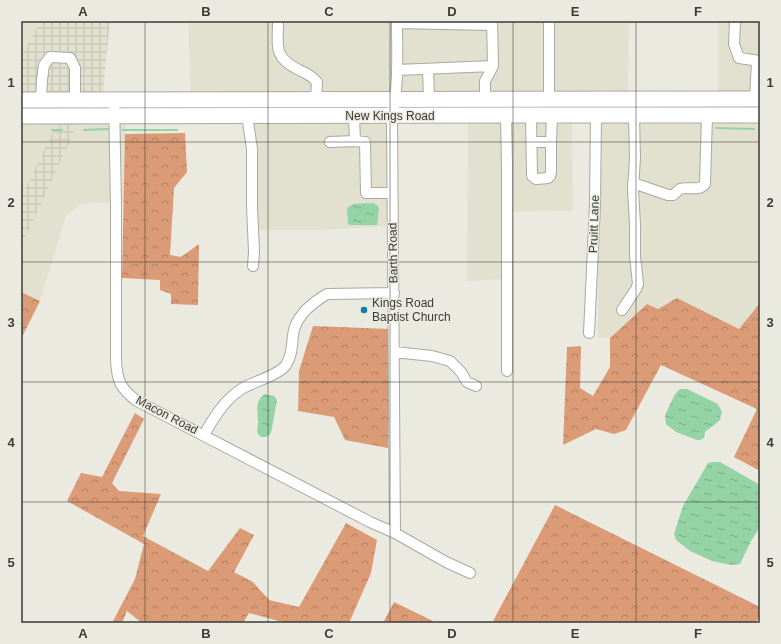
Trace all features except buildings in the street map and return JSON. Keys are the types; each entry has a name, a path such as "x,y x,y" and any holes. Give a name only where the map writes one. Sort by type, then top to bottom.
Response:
{"highway":[{"name":"New Kings Road","path":"21,100 758,99"},
{"path":"21,106 57,100"},
{"name":"New Kings Road","path":"21,116 760,115"}],"street":[{"path":"549,21 549,99"},
{"path":"735,21 734,44 739,58 758,61 758,99"},
{"path":"278,22 278,51 281,58 294,68 312,77 317,82 316,99"},
{"path":"397,22 492,23 492,66 485,81 485,99"},
{"name":"Barth Road","path":"395,533 392,116 396,99 397,22"},
{"path":"41,100 44,65 50,57 70,58 75,68 75,100"},
{"path":"397,70 492,66"},
{"path":"428,69 429,99"},
{"path":"682,99 682,116"},
{"name":"Macon Road","path":"114,100 116,360 118,380 121,386 137,401 370,522 395,533 446,562 470,573"},
{"path":"247,115 252,149 253,266"},
{"name":"Pruitt Lane","path":"589,333 595,205 596,115"},
{"path":"354,116 355,141"},
{"path":"506,116 507,371"},
{"path":"531,116 532,176 536,179 548,178 550,176 552,116"},
{"path":"622,310 638,284 635,256 633,189 635,158 634,116"},
{"path":"633,183 668,195 673,195 680,189 699,188 703,186 705,184 707,116"},
{"path":"330,142 365,142 366,194 392,193"},
{"path":"532,142 551,142"},
{"path":"204,435 213,418 223,405 233,396 244,388 281,370 290,358 293,333 296,324 304,312 321,298 328,294 394,293"},
{"path":"394,352 432,356 450,361 461,372 467,382 476,386"}],"shaded area":[{"path":"21,21 32,21 39,24 21,57"},
{"path":"39,21 110,21 103,93 21,94 21,57 39,24"},
{"path":"188,21 629,21 628,93 191,95"},
{"path":"718,21 760,21 760,94 718,94"},
{"path":"598,118 760,119 760,303 739,330 677,298 658,309 647,304 610,338 598,338"},
{"path":"254,119 389,121 390,226 322,230 254,230"},
{"path":"468,120 572,120 573,211 503,212 504,279 467,281"},
{"path":"21,121 58,121 25,189 21,188"},
{"path":"58,121 73,121 73,135 21,246 21,188 25,189"},
{"path":"73,121 126,121 124,202 81,204 66,216 40,301 21,292 21,246 73,135"}],"green space":[{"path":"185,133 187,172 174,188 170,255 181,257 199,244 198,305 171,304 171,294 160,290 160,280 122,278 125,134"},
{"path":"21,292 40,301 21,339"},
{"path":"677,298 739,329 760,303 760,471 734,457 757,409 661,365 626,430 614,434 596,429 563,445 567,347 581,346 580,388 593,396 610,367 610,338 647,304 658,309"},
{"path":"313,326 390,329 388,448 345,440 334,417 298,411 299,371"},
{"path":"135,413 144,419 112,483 119,491 161,494 143,536 208,571 240,528 254,535 234,572 253,582 269,600 299,607 346,523 377,540 371,573 349,623 286,623 249,613 243,623 142,623 127,611 122,623 112,623 135,579 144,544 67,501 81,473 102,477"},
{"path":"555,505 760,607 758,619 755,623 492,623"},
{"path":"394,602 437,623 383,623"}],"water":[{"path":"373,203 379,208 377,225 348,224 347,208 353,204"},
{"path":"680,389 687,389 718,404 722,412 721,419 705,432 704,438 700,440 676,432 666,424 665,415 675,394"},
{"path":"265,394 274,396 277,400 271,433 268,436 263,437 258,434 257,429 257,406 259,400"},
{"path":"720,462 760,485 760,527 751,541 740,564 731,565 712,561 690,551 676,540 674,534 683,506 708,463"}],"waterway":[{"path":"716,128 754,129"},
{"path":"84,130 109,129"},
{"path":"52,130 62,130"},
{"path":"123,130 177,130"}],"place":[{"name":"Kings Road Baptist Church","path":"364,310"}]}
